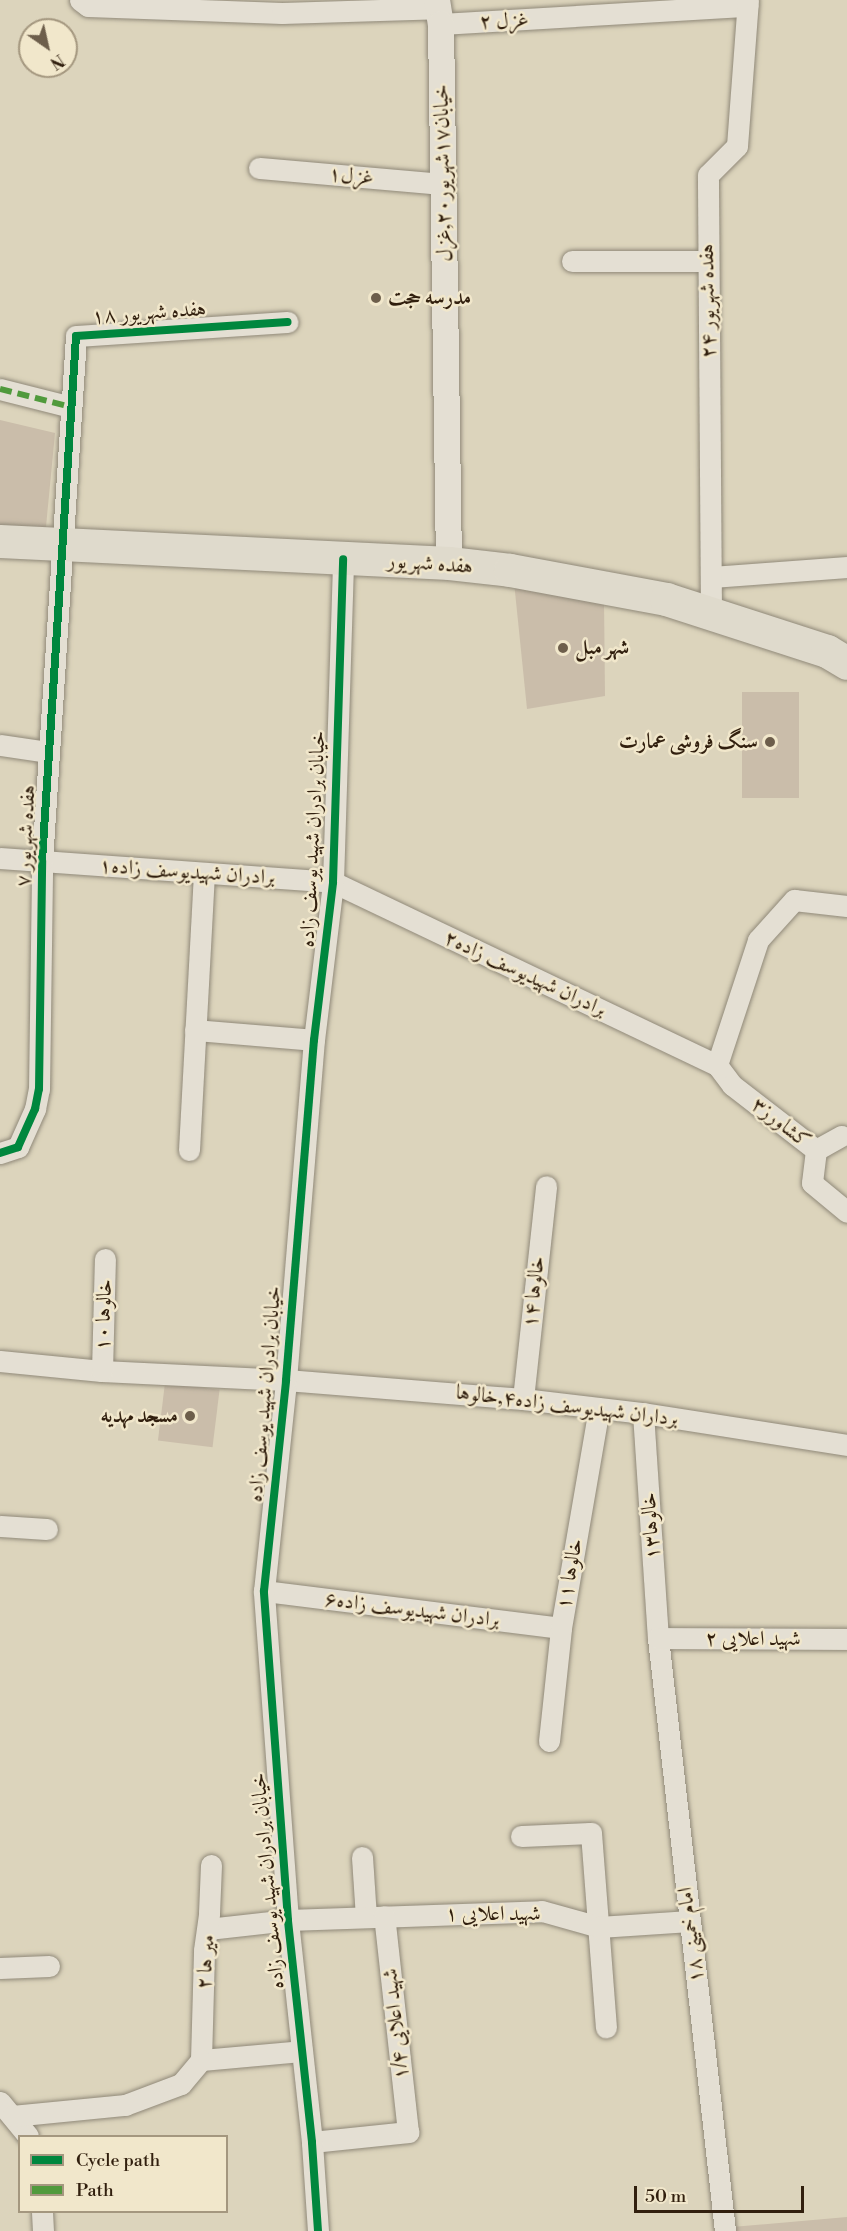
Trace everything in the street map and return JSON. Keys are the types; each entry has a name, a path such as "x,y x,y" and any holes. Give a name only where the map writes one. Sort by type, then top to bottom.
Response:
{"main road":[{"name":"هفده شهریور","path":"0,541 449,563 510,570 666,599 827,651 847,663"}],"street":[{"name":"غزل ۲","path":"80,0 88,6 282,13 748,3"},
{"name":"هفده شهریور ۲۴","path":"711,614 708,175 737,146 748,3"},
{"name":"خیابان۱۷شهریور۲۰,غزل","path":"438,11 449,563"},
{"name":"غزل۱","path":"259,168 443,184"},
{"path":"572,261 707,261"},
{"name":"هفده شهریور ۱۸","path":"61,544 76,336 288,322"},
{"path":"0,389 71,407"},
{"name":"هفده شهریور ۷","path":"0,1154 18,1147 35,1109 39,1089 42,861 61,544"},
{"name":"خیابان برادران شهید یوسف زاده","path":"318,2231 312,2142 288,1920 264,1591 286,1380 314,1040 333,882 343,559"},
{"path":"712,577 847,567"},
{"path":"0,745 48,752"},
{"name":"برادران شهیدیوسف زاده۱","path":"0,858 333,882"},
{"path":"189,1150 204,873"},
{"name":"برادران شهیدیوسف زاده۲","path":"333,882 717,1065"},
{"path":"717,1065 758,940 794,900 847,906"},
{"path":"195,1030 314,1040"},
{"name":"کشاورز۳","path":"717,1065 732,1085 816,1150 812,1183 847,1212"},
{"path":"816,1150 841,1136"},
{"name":"خالوها ۱۴","path":"523,1399 546,1186"},
{"name":"خالوها ۱۰","path":"102,1371 105,1259"},
{"name":"برداران شهیدیوسف زاده۴,خالوها","path":"0,1361 102,1371 286,1380 523,1399 644,1413 847,1445"},
{"name":"خالوها ۱۱","path":"549,1741 561,1628 599,1408"},
{"name":"خالوها۱۳","path":"644,1413 658,1638"},
{"path":"0,1526 47,1529"},
{"name":"برادران شهیدیوسف زاده۶","path":"264,1591 561,1628"},
{"name":"شهید اعلایی ۲","path":"658,1638 847,1639"},
{"name":"امام خمینی ۱۸","path":"658,1638 725,2231"},
{"path":"521,1836 591,1833 606,2027"},
{"name":"شهید اعلایی ۱/۴","path":"312,2142 408,2132 375,1917 362,1857"},
{"name":"میر ها ۲","path":"201,2060 211,1864"},
{"name":"شهید اعلایی ۱","path":"207,1929 288,1920 542,1911 598,1927 690,1921"},
{"path":"0,1968 49,1966"},
{"path":"6,2109 125,2105 181,2084 201,2060 302,2051"},
{"path":"6,2109 26,2135"},
{"path":"42,2213 43,2231"}],"building":[{"path":"0,420 55,433 45,537 0,534"},
{"name":"شهر مبل","path":"514,582 604,599 605,696 527,709"},
{"name":"سنگ فروشی عمارت","path":"742,692 799,692 799,798 742,798"},
{"name":"مسجد مهدیه","path":"165,1383 220,1390 213,1447 158,1441"},
{"path":"847,2217 847,2231 732,2231 732,2227"}],"marked path":[{"path":"0,389 71,407"}],"cycle path":[{"path":"0,1153 18,1147 35,1109 39,1089 42,861 76,336 288,322"},
{"path":"318,2231 312,2142 288,1920 264,1591 286,1380 314,1040 333,882 343,559"}],"place":[{"name":"مدرسه حجت","path":"376,298"},
{"name":"شهر مبل","path":"563,648"},
{"name":"سنگ فروشی عمارت","path":"770,742"},
{"name":"مسجد مهدیه","path":"190,1416"}]}
